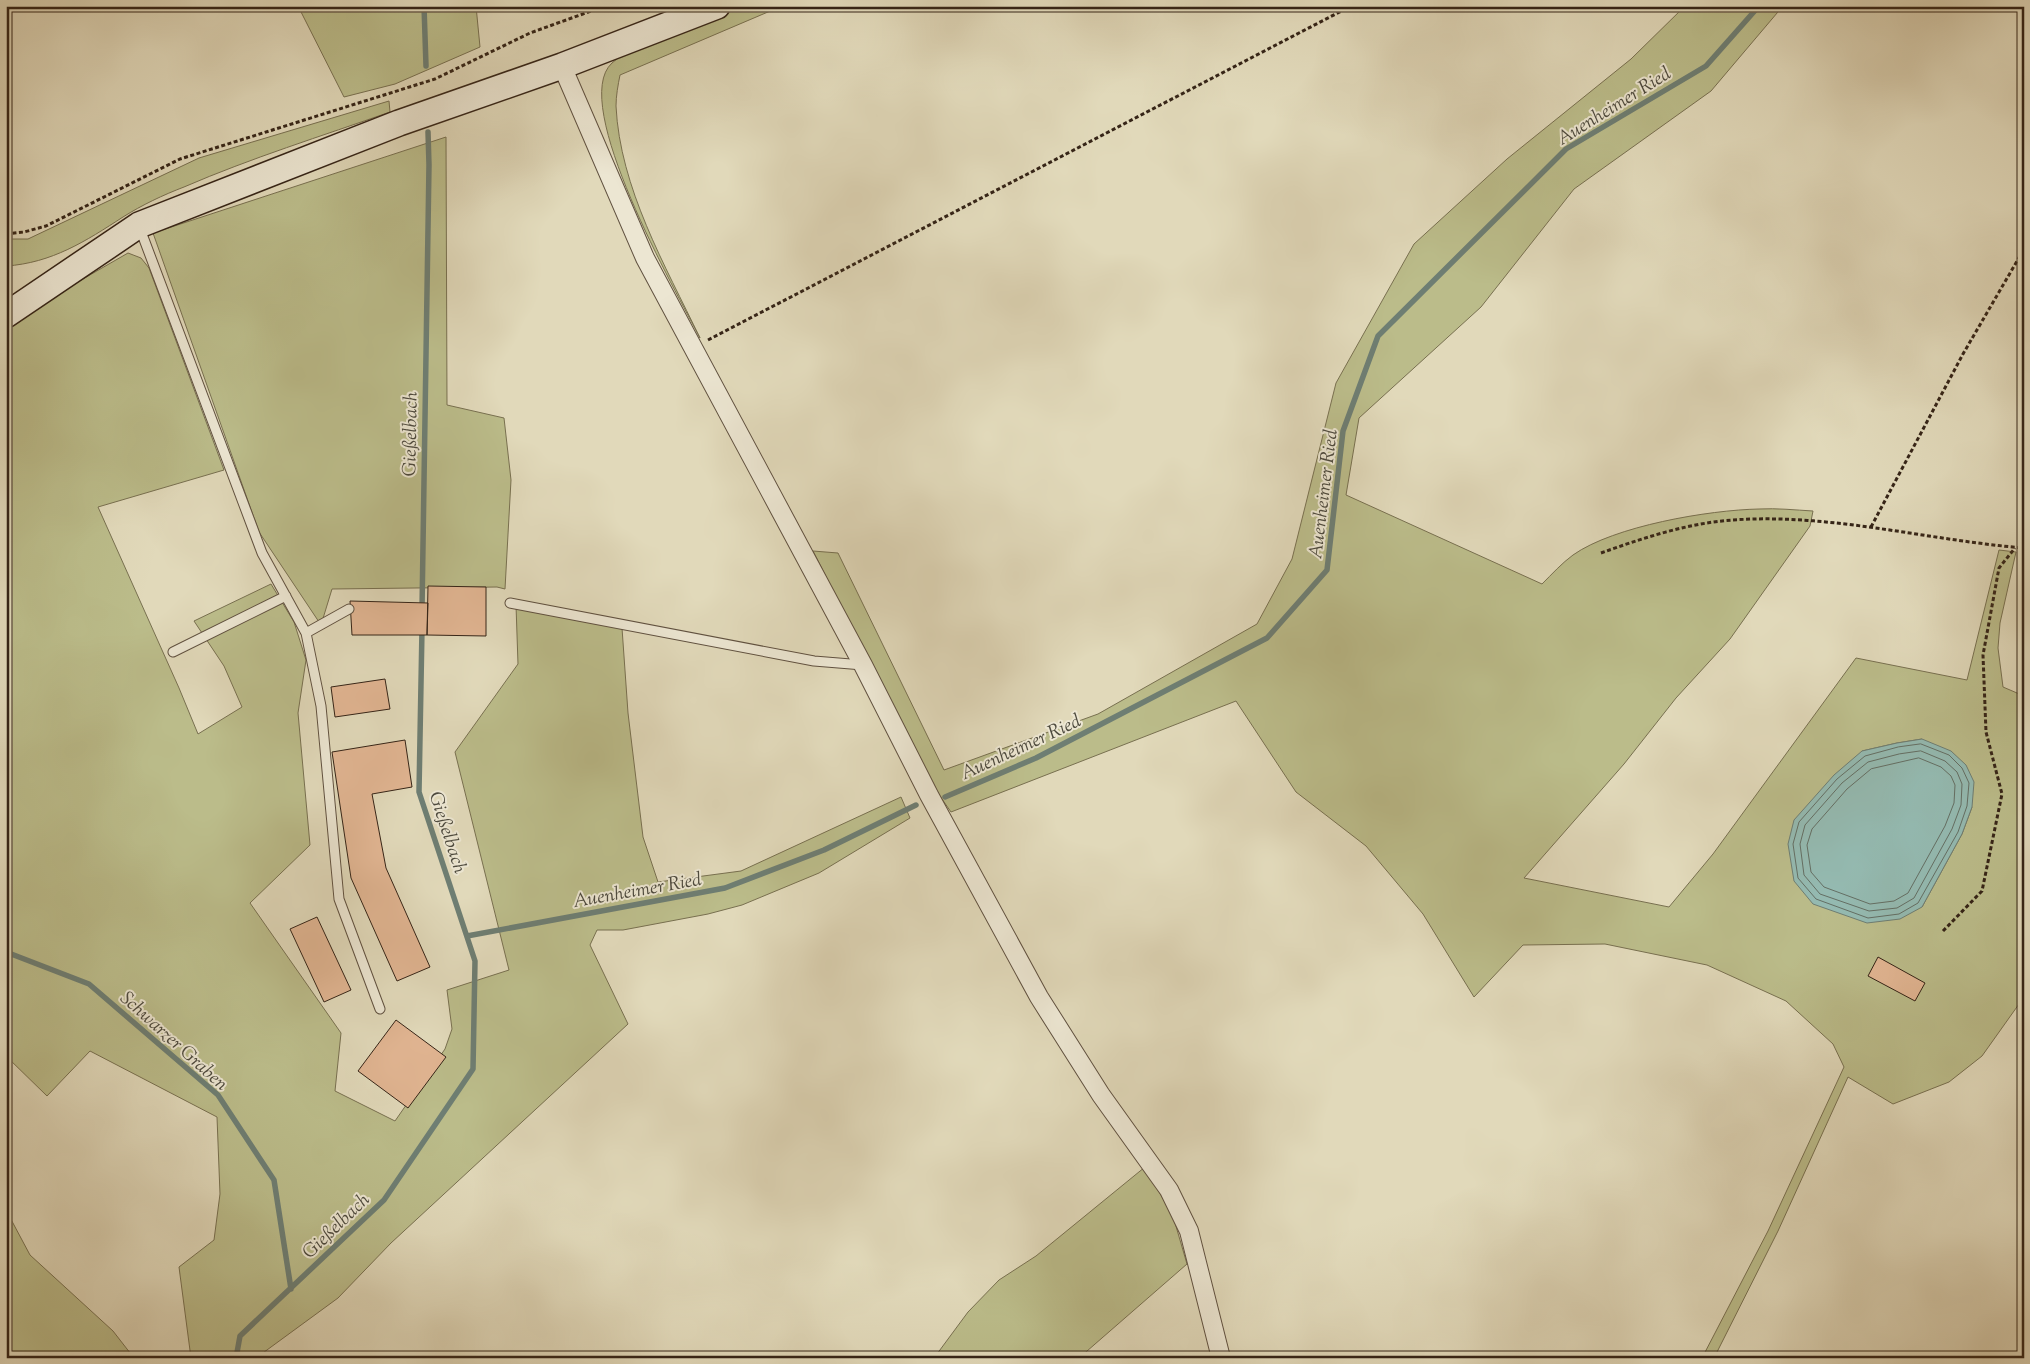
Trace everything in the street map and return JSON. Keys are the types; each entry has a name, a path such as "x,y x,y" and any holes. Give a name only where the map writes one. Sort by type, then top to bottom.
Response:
{"main road":[{"path":"6,315 138,225 399,122 562,66 717,6"}],"street":[{"path":"562,66 645,258 695,347 864,665 929,795 1039,996 1101,1095 1169,1190 1189,1231 1221,1358"}],"lane":[{"path":"138,225 262,553 306,634 321,706 339,899 380,1009"},
{"path":"172,652 286,596"},
{"path":"510,603 814,661 864,665"},
{"path":"306,634 348,609"}],"path":[{"path":"6,234 24,232 46,226 180,159 402,90 435,78 530,33 605,6"},
{"path":"695,347 1351,6"},
{"path":"1871,527 1964,354 2024,249"},
{"path":"1601,553 1659,533 1732,520 1800,519 2024,548"},
{"path":"1943,931 1982,891 2002,794 1986,732 1983,655 1999,568 2015,548"}],"green space":[{"path":"298,6 476,6 480,47 395,84 344,97"},
{"path":"744,6 782,6 620,75 617,90 616,106 619,137 635,196 659,254 700,338 650,242 614,156 604,117 602,84 612,63 623,55 636,48"},
{"path":"1685,6 1783,6 1711,91 1574,189 1481,307 1359,418 1346,495 1542,584 1573,555 1612,536 1637,528 1689,516 1738,510 1813,511 1810,526 1730,639 1676,698 1624,764 1524,878 1669,907 1713,854 1856,658 1967,680 1999,550 2016,552 2000,623 1998,648 2003,687 2024,696 2024,997 1982,1056 1949,1082 1893,1104 1848,1077 1778,1231 1714,1358 1702,1358 1768,1231 1844,1067 1833,1044 1786,1001 1707,965 1605,944 1523,945 1474,997 1423,914 1366,846 1296,792 1236,701 951,812 928,779 813,551 838,553 944,770 1098,714 1257,624 1292,559 1336,383 1414,244 1507,159 1631,59","holes":["1922,739 1972,807 1962,834 1922,907 1862,751"]},
{"path":"389,101 390,112 261,157 168,193 138,208 82,242 53,256 23,264 6,266 6,239 28,239 199,158"},
{"path":"446,137 447,405 504,418 511,480 505,589 497,587 332,589 321,625 259,532 153,233"},
{"path":"128,253 141,258 149,268 224,470 98,507 198,734 242,707 224,666 194,621 271,584 294,622 306,660 298,713 310,845 250,903 341,1033 335,1091 395,1121 445,1049 452,1029 447,990 509,970 455,752 518,664 516,605 622,628 628,713 643,837 658,882 741,871 901,797 910,818 819,873 742,905 708,914 623,930 597,930 590,945 628,1024 391,1243 338,1298 256,1358 191,1358 179,1267 214,1240 220,1194 217,1117 90,1051 47,1096 6,1056 6,327 69,287"},
{"path":"1145,1167 1173,1216 1187,1264 1079,1358 934,1358 968,1312 999,1280 1036,1256"},
{"path":"6,1210 30,1255 113,1331 134,1358 6,1358"}],"water":[{"path":"1922,739 1951,751 1966,765 1974,782 1972,807 1962,834 1922,907 1900,919 1867,923 1813,904 1794,881 1788,844 1794,820 1834,775 1862,751"}],"building":[{"path":"428,586 486,587 486,636 427,635"},
{"path":"350,601 428,603 427,635 352,635"},
{"path":"385,679 390,709 335,717 331,687"},
{"path":"405,740 412,787 372,794 386,868 430,967 397,981 351,878 332,752"},
{"path":"317,917 351,990 324,1002 290,929"},
{"path":"1878,957 1925,983 1915,1001 1868,976"},
{"path":"396,1020 446,1057 408,1108 358,1071"}],"waterway":[{"name":"Gießelbach","path":"424,6 426,66"},
{"name":"Auenheimer Ried","path":"945,797 1036,758 1267,638 1327,570 1343,431 1378,336 1566,149 1706,66 1759,6"},
{"name":"Gießelbach","path":"422,609 428,132"},
{"name":"Gießelbach","path":"236,1358 240,1336 384,1200 473,1069 475,961 419,792 422,629"},
{"name":"Auenheimer Ried","path":"467,936 725,888 824,850 916,805"},
{"name":"Schwarzer Graben","path":"6,952 89,984 218,1095 274,1180 291,1289"}]}
